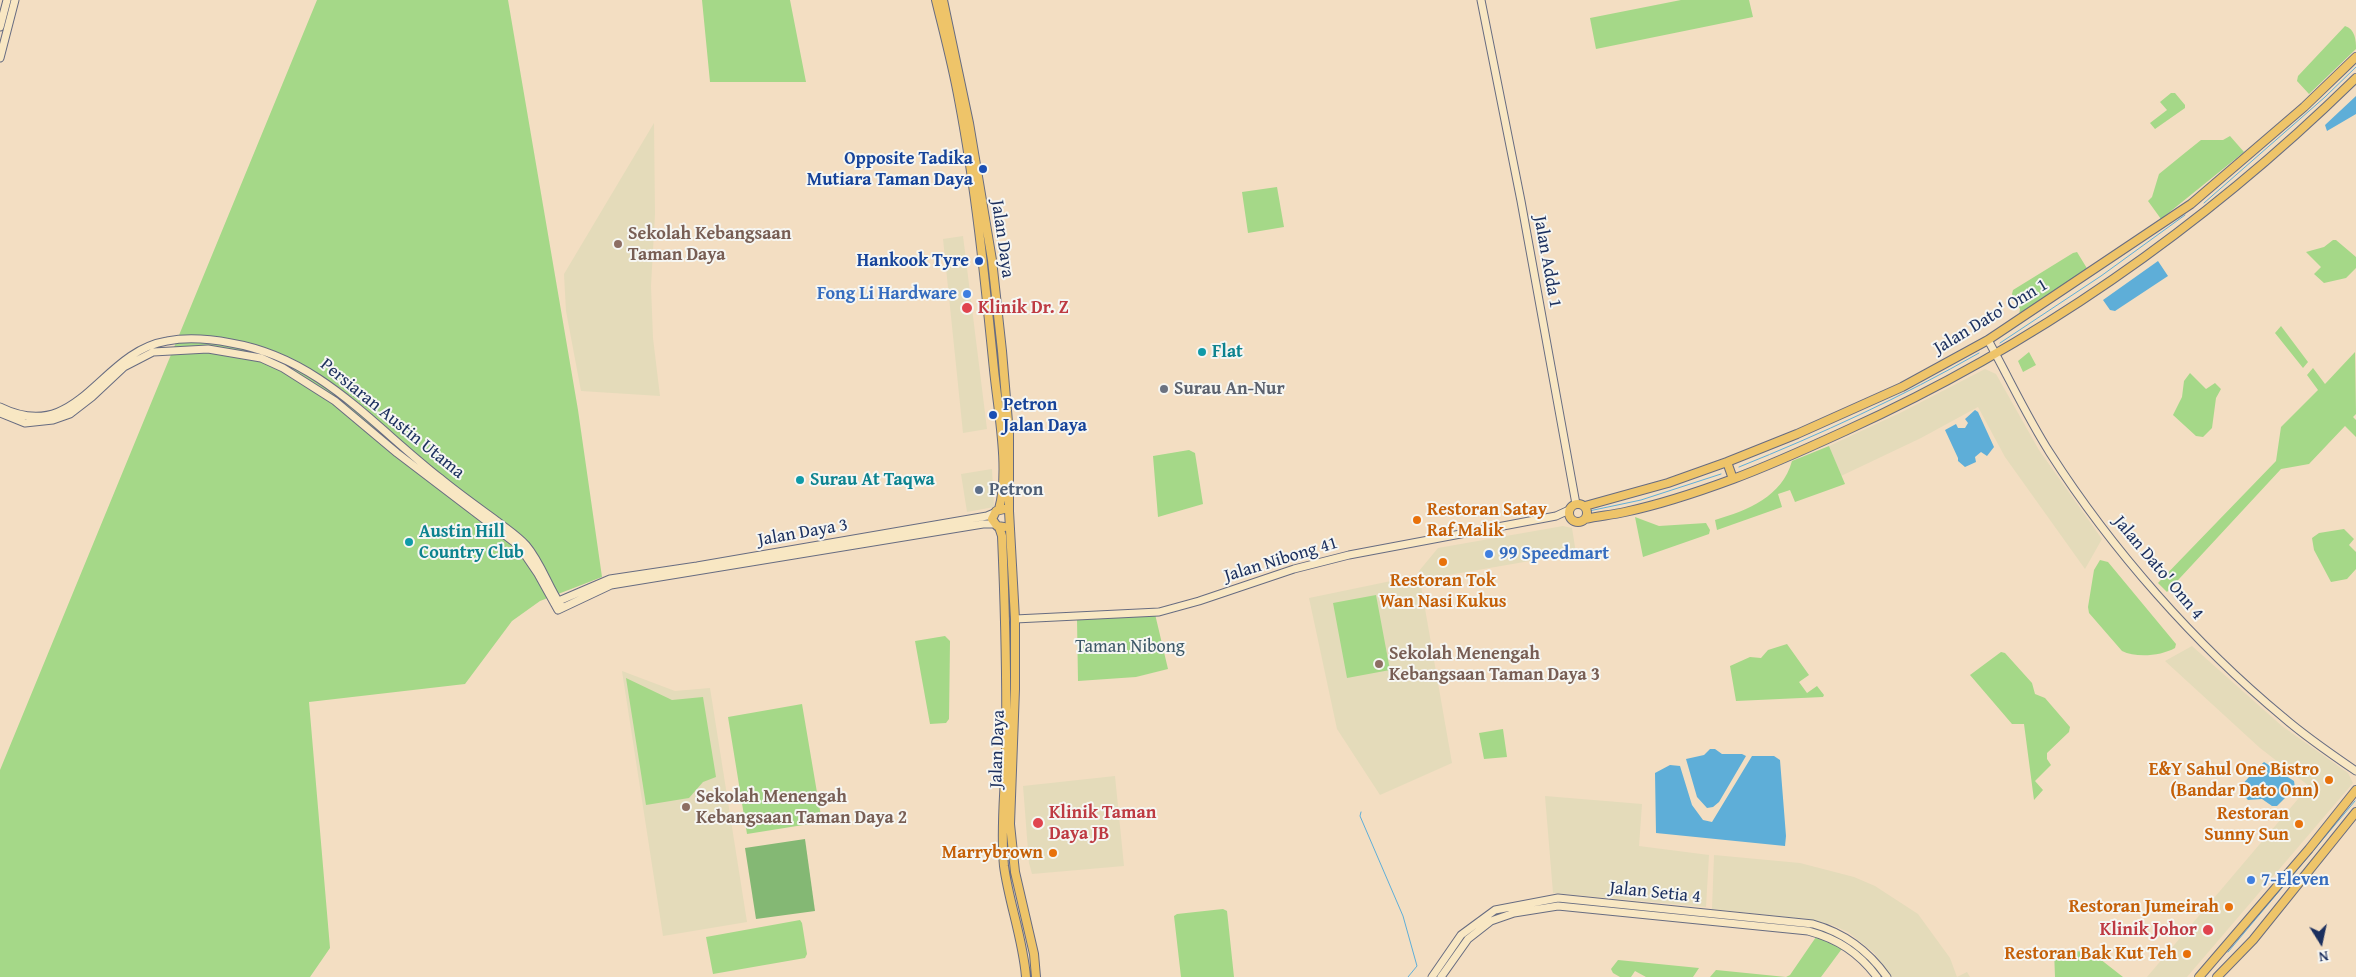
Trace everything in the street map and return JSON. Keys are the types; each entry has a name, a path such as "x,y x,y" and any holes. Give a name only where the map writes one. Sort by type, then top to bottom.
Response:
{"main road":[{"name":"Jalan Daya","path":"936,0 959,99 982,262 1001,435 1002,499 996,511"},
{"name":"Jalan Daya","path":"943,0 963,91 992,260 1009,434 1010,517 1015,619 1015,689 1010,824 1015,872 1034,954 1036,977"},
{"name":"Jalan Dato' Onn 1","path":"1585,506 1668,483 1797,434 1902,387 1988,340 2191,204 2284,125 2356,57"},
{"name":"Jalan Dato' Onn 1","path":"1585,519 1624,512 1666,501 1733,479 1904,404 1996,355 2116,277 2200,217 2255,172 2356,78"},
{"path":"1727,462 1733,479"},
{"path":"1576,504 1585,506 1588,513 1585,519 1578,522 1570,514 1576,504"},
{"path":"1005,510 1010,517 1007,525 997,526 992,519 996,511 1005,510"},
{"name":"Jalan Daya","path":"997,526 1002,536 1006,619 1006,747 1002,818 1004,866 1024,956 1026,977"},
{"path":"2198,977 2309,849 2356,790"},
{"path":"2217,977 2253,940 2356,812"}],"street":[{"path":"0,27 8,0"},
{"path":"0,58 15,0"},
{"name":"Jalan Adda 1","path":"1481,0 1576,504"},
{"name":"Jalan Adda 1","path":"1487,0 1487,27"},
{"name":"Persiaran Austin Utama","path":"0,407 25,416 36,417 62,410 86,396 105,376 129,356 166,341 217,340 269,351 294,362 318,376 365,413 398,444 441,479 523,541 540,563 558,606"},
{"name":"Jalan Dato' Onn 4","path":"1988,340 2050,453 2111,537 2154,590 2199,639 2265,701 2300,731 2356,771"},
{"name":"Persiaran Austin Utama","path":"0,413 25,423 53,420 70,414 92,397 124,367 153,352 208,349 261,358 284,368 335,401 397,453 519,546 558,606"},
{"name":"Jalan Daya 3","path":"617,580 987,516 996,511"},
{"name":"Jalan Nibong 41","path":"1015,619 1159,612 1199,601 1294,569 1349,555 1570,514"},
{"name":"Jalan Daya 3","path":"617,580 698,572 983,524 997,526"},
{"path":"558,606 578,591 603,580 617,580"},
{"path":"558,606 617,580"},
{"path":"550,584 560,593 578,591"},
{"name":"Jalan Setia 4","path":"1432,977 1461,935 1495,910 1558,898 1813,924 1838,932 1853,941 1871,956 1887,977"},
{"name":"Jalan Setia 4","path":"1441,977 1468,939 1491,921 1514,913 1558,906 1808,931 1834,939 1848,948 1865,960 1877,977"}],"shaded area":[{"name":"Sekolah Kebangsaan Taman Daya","path":"654,123 655,214 651,286 653,338 660,396 581,391 566,311 564,274"},
{"path":"963,236 987,429 963,433 943,239"},
{"path":"1985,369 1996,374 2039,450 2102,539 2085,569 2005,457 1978,407 1921,438 1841,476 1829,446 1902,412"},
{"path":"992,469 994,507 967,512 961,474"},
{"name":"Sekolah Menengah Kebangsaan Taman Daya 3","path":"1563,526 1572,528 1576,553 1420,580 1452,763 1380,795 1337,729 1309,598 1420,575 1419,571 1438,548"},
{"path":"2192,646 2282,726 2348,773 2353,783 2187,977 2147,977 2309,786 2260,748 2165,661"},
{"name":"Sekolah Menengah Kebangsaan Taman Daya 2","path":"622,671 675,691 710,688 747,922 663,936"},
{"path":"1115,776 1124,866 1032,874 1029,863 1023,786"},
{"path":"1545,796 1642,804 1639,846 1709,855 1706,907 1553,893"},
{"path":"1714,855 1800,863 1854,877 1875,886 1918,914 1950,958 1957,977 1892,977 1874,953 1848,932 1832,925 1807,919 1712,909"},
{"path":"1967,972 1970,977 1957,977"}],"green space":[{"path":"317,0 508,0 578,410 602,577 540,601 512,621 465,684 309,702 330,948 310,977 0,977 0,770"},
{"path":"702,0 790,0 806,82 710,82"},
{"path":"1681,0 1749,0 1753,17 1596,49 1590,18"},
{"path":"2345,26 2353,32 2356,49 2309,94 2297,81 2298,76"},
{"path":"2171,93 2175,93 2185,105 2185,108 2155,129 2150,123 2167,110 2160,102"},
{"path":"2230,136 2244,152 2161,219 2148,201 2152,197 2159,174 2201,140 2223,140"},
{"path":"1277,187 1284,227 1248,233 1242,192"},
{"path":"2333,240 2336,240 2356,257 2356,268 2346,278 2324,283 2314,274 2321,267 2306,252 2324,247"},
{"path":"2077,252 2088,270 2019,315 2020,309 2012,294 2013,290"},
{"path":"2281,326 2308,362 2303,368 2275,333"},
{"path":"2029,352 2036,365 2023,372 2018,361"},
{"path":"2355,352 2356,414 2353,417 2356,420 2356,437 2345,426 2309,464 2281,469 2167,592 2158,583 2276,461 2281,427 2318,390 2307,375 2313,368 2325,384"},
{"path":"2190,373 2206,389 2215,383 2221,389 2216,398 2212,428 2203,437 2196,436 2173,415 2182,397 2184,381"},
{"path":"1829,446 1845,484 1795,502 1790,490 1778,494 1782,507 1717,530 1715,520 1740,512 1772,493 1787,473 1792,461"},
{"path":"1189,450 1195,453 1203,504 1158,517 1153,456"},
{"path":"1635,517 1659,526 1706,523 1710,530 1709,534 1643,557"},
{"path":"2344,529 2354,539 2349,545 2356,552 2356,569 2347,579 2331,582 2314,550 2312,538 2319,533"},
{"path":"2100,560 2108,562 2176,644 2175,648 2163,653 2148,655 2134,655 2122,651 2089,613 2088,607 2094,570"},
{"path":"1376,595 1390,670 1347,678 1333,603"},
{"name":"Taman Nibong","path":"1155,614 1168,669 1136,677 1078,681 1077,619"},
{"path":"945,636 950,641 949,719 946,723 930,724 915,641"},
{"path":"1787,644 1809,675 1799,682 1807,693 1817,686 1824,695 1823,697 1736,701 1730,666 1750,657 1761,658 1768,650"},
{"path":"2001,652 2005,653 2032,683 2035,694 2045,698 2070,727 2069,732 2047,753 2047,759 2051,765 2035,781 2043,790 2034,800 2024,724 2012,724 1970,675"},
{"path":"626,678 672,700 703,697 716,777 703,782 689,798 646,805"},
{"path":"802,704 822,822 747,834 728,717"},
{"path":"1503,729 1507,757 1484,759 1479,733"},
{"path":"805,839 815,911 756,919 745,848"},
{"path":"1223,909 1227,911 1234,977 1181,977 1174,916 1177,914"},
{"path":"800,920 807,954 805,958 713,974 706,937"},
{"path":"1816,937 1841,947 1841,950 1821,977 1786,977 1790,975"},
{"path":"2054,950 2091,952 2123,977 2055,977"},
{"path":"1618,960 1699,968 1693,977 1646,977 1635,971 1631,977 1620,977 1613,973 1611,969"},
{"path":"1716,970 1786,977 1710,977"}],"water":[{"path":"2356,96 2356,114 2327,131 2325,125"},
{"path":"2158,261 2168,276 2115,311 2110,310 2103,300"},
{"path":"1975,410 1978,412 1994,447 1987,456 1981,452 1975,457 1976,462 1965,467 1958,461 1945,430 1956,424 1958,428 1965,428 1968,423 1965,419"},
{"path":"1710,749 1715,749 1722,754 1742,754 1746,756 1719,802 1713,807 1707,808 1697,797 1686,759 1704,755"},
{"path":"1752,756 1774,756 1780,760 1786,836 1785,846 1656,833 1655,773 1670,765 1680,766 1692,805 1703,820 1712,822"},
{"path":"2264,762 2294,781 2295,788 2277,806 2272,806 2262,799 2248,800 2239,790"}],"waterway":[{"path":"2204,203 2325,97 2356,67"},
{"path":"2000,343 2101,276 2185,215"},
{"path":"1739,467 1861,414 1921,385 1979,353"},
{"path":"1589,511 1641,500 1721,474"},
{"path":"2228,952 2355,801"},
{"path":"1361,812 1360,816 1403,916 1417,966 1408,977"}],"place":[{"name":"Opposite Tadika Mutiara Taman Daya","path":"983,169"},
{"name":"Sekolah Kebangsaan Taman Daya","path":"618,244"},
{"name":"Hankook Tyre","path":"979,261"},
{"name":"Fong Li Hardware","path":"967,294"},
{"name":"Klinik Dr. Z","path":"967,308"},
{"name":"Flat","path":"1202,352"},
{"name":"Surau An-Nur","path":"1164,389"},
{"name":"Petron Jalan Daya","path":"993,415"},
{"name":"Surau At Taqwa","path":"800,480"},
{"name":"Petron","path":"979,490"},
{"name":"Restoran Satay Raf Malik","path":"1417,520"},
{"name":"Austin Hill Country Club","path":"409,542"},
{"name":"99 Speedmart","path":"1489,554"},
{"name":"Restoran Tok Wan Nasi Kukus","path":"1443,562"},
{"name":"Sekolah Menengah Kebangsaan Taman Daya 3","path":"1379,664"},
{"name":"E&Y Sahul One Bistro (Bandar Dato Onn)","path":"2329,780"},
{"name":"Sekolah Menengah Kebangsaan Taman Daya 2","path":"686,807"},
{"name":"Klinik Taman Daya JB","path":"1038,823"},
{"name":"Restoran Sunny Sun","path":"2299,824"},
{"name":"Marrybrown","path":"1053,853"},
{"name":"7-Eleven","path":"2251,880"},
{"name":"Restoran Jumeirah","path":"2229,907"},
{"name":"Klinik Johor","path":"2208,930"},
{"name":"Restoran Bak Kut Teh","path":"2187,954"}]}
